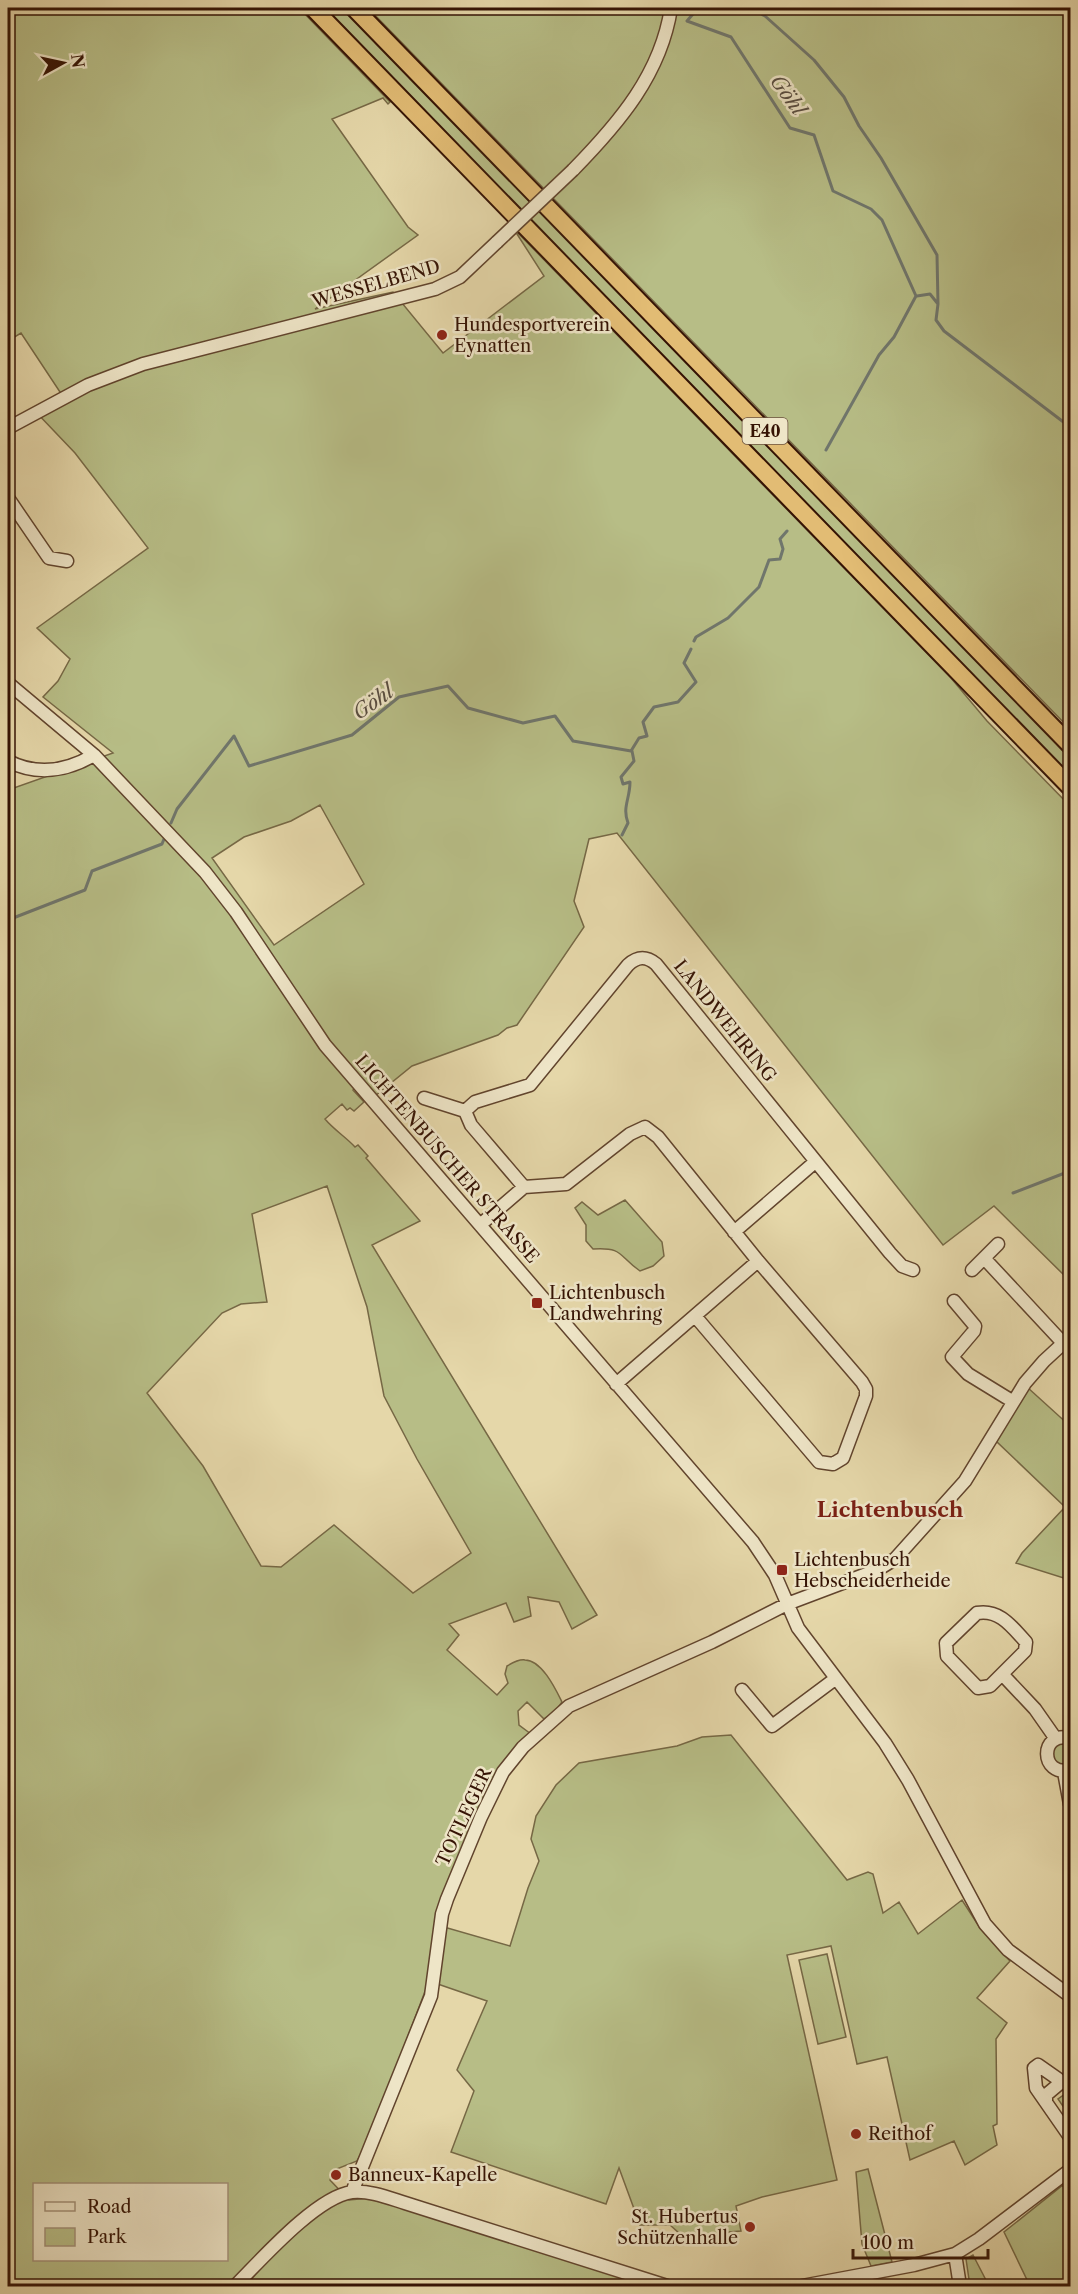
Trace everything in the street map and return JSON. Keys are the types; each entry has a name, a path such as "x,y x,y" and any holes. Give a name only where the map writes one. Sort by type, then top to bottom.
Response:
{"highway":[{"name":"E40","path":"313,8 1071,787"},
{"name":"E40","path":"354,8 1071,745"}],"street":[{"name":"WESSELBEND","path":"8,428 88,385 143,364 435,289 460,277 573,170 626,112 643,87 656,60 671,8"},
{"path":"8,498 49,558 67,561"},
{"name":"LICHTENBUSCHER STRASSE","path":"8,683 94,754 206,873 236,912 325,1045 753,1542 775,1575 798,1628 885,1743 908,1780 986,1924 1008,1950 1071,1996"},
{"path":"8,761 31,770 58,769 79,764 94,754"},
{"name":"LANDWEHRING","path":"465,1111 475,1102 530,1085 628,964 641,957 650,959 890,1253 902,1266 913,1270"},
{"path":"424,1098 465,1111 471,1125 524,1187"},
{"path":"480,1225 524,1187 566,1184 630,1134 645,1127 658,1137 734,1232 866,1389 866,1396 843,1458 833,1464 819,1462 695,1316"},
{"path":"734,1232 815,1162"},
{"path":"972,1270 998,1244"},
{"path":"984,1258 1067,1340"},
{"path":"616,1383 758,1261"},
{"path":"954,1301 975,1326 974,1331 952,1357 968,1374 1012,1401"},
{"name":"TOTLEGER","path":"352,2192 431,1996 442,1914 447,1899 481,1817 503,1772 536,1733 569,1706 712,1642 787,1604 877,1570 904,1551 965,1481 1012,1401 1032,1374 1067,1340"},
{"path":"984,1612 1003,1617 1026,1642 1025,1651 1002,1674 990,1686 978,1688 947,1656 946,1643 977,1613 984,1612"},
{"path":"1002,1674 1066,1737 1049,1747 1047,1758 1053,1767 1067,1771 1071,1804"},
{"path":"742,1690 772,1726 836,1679"},
{"path":"1046,2102 1071,2137"},
{"path":"802,2286 914,2265 955,2254 980,2239 1071,2170"},
{"path":"235,2286 304,2219 330,2200 352,2192 368,2193 405,2203 667,2286"},
{"path":"955,2254 960,2286"}],"green space":[{"path":"8,8 299,8 390,102 388,104 383,98 332,119 408,227 418,235 315,309 393,292 443,353 544,276 518,233 951,678 987,721 1070,806 1070,1281 994,1206 943,1245 617,833 589,839 574,901 584,927 517,1025 507,1028 498,1035 412,1066 375,1096 363,1081 353,1090 364,1102 354,1111 350,1108 347,1110 342,1104 325,1119 355,1147 358,1145 368,1156 366,1158 420,1221 372,1245 597,1615 572,1629 559,1602 528,1597 531,1616 514,1622 506,1603 449,1624 459,1635 447,1650 497,1695 508,1683 505,1674 507,1666 525,1660 531,1661 543,1670 562,1702 555,1712 544,1719 527,1702 518,1711 519,1725 531,1734 492,1782 437,1925 510,1946 539,1861 531,1839 536,1816 556,1785 579,1763 677,1746 702,1737 731,1735 847,1880 868,1872 873,1874 883,1913 899,1902 918,1934 962,1900 980,1928 1010,1961 977,1998 1007,2023 996,2039 997,2124 993,2126 997,2145 965,2165 954,2141 910,2160 887,2057 857,2064 831,1946 787,1955 837,2180 762,2197 736,2206 741,2231 729,2232 719,2239 679,2233 670,2225 640,2225 619,2168 606,2204 451,2152 474,2091 457,2070 487,2001 429,1981 367,2144 357,2161 334,2170 330,2180 349,2200 370,2198 387,2201 647,2286 8,2286 8,790 113,753 43,697 58,681 70,659 37,628 148,548 75,453 34,410 62,395 21,333 8,341","holes":["320,805 364,884 274,945 212,858 244,837 291,821","327,1186 367,1307 384,1396 471,1553 413,1593 334,1525 281,1567 261,1566 203,1466 147,1393 222,1313 241,1304 267,1302 252,1214"]},
{"path":"319,8 346,8 1070,754 1070,780"},
{"path":"368,8 1070,8 1070,729"},
{"path":"625,1200 662,1242 664,1256 653,1266 640,1271 616,1251 593,1249 586,1241 586,1225 575,1208 582,1202 598,1215"},
{"path":"1027,1387 1070,1426 1070,1580 1016,1563 1022,1553 1065,1507 995,1440"},
{"path":"1057,1743 1070,1743 1070,1765 1061,1766 1052,1759 1053,1748"},
{"path":"827,1954 846,2037 818,2044 799,1960"},
{"path":"1065,2094 1070,2099 1070,2130 1061,2117 1067,2112 1058,2099"},
{"path":"868,2169 892,2262 871,2266 862,2244 856,2172"},
{"path":"1063,2185 1070,2198 1070,2286 1030,2286 1004,2232"},
{"path":"973,2255 989,2286 970,2286 966,2259"}],"waterway":[{"name":"Göhl","path":"698,8 687,21 731,37 790,128 814,135 833,191 871,209 882,220 916,296"},
{"name":"Göhl","path":"725,8 751,8 765,16 814,60 844,97 937,255 938,304"},
{"name":"Göhl","path":"917,296 930,294 938,304 936,320 944,331 1070,427"},
{"name":"Göhl","path":"826,450 879,355 894,337 916,296"},
{"name":"Göhl","path":"694,641 696,637 728,618 759,587 769,560 780,559 783,549 780,539 787,531"},
{"name":"Göhl","path":"171,823 177,809 234,736 249,766 352,735 399,697 448,686 468,708 523,723 555,716 573,741 631,751 639,738 647,736 643,722 654,707 678,702 696,682 684,663 691,649"},
{"path":"622,835 628,823 626,807 630,782 623,784 621,777 634,761 632,751"},
{"name":"Göhl","path":"8,920 85,890 92,871 162,844 164,839"},
{"name":"Göhl","path":"1013,1193 1070,1171"}],"place":[{"name":"Hundesportverein Eynatten","path":"442,335"},
{"name":"Lichtenbusch Landwehring","path":"537,1303"},
{"name":"Lichtenbusch Hebscheiderheide","path":"782,1570"},
{"name":"Reithof","path":"856,2134"},
{"name":"Banneux-Kapelle","path":"336,2175"},
{"name":"St. Hubertus Schützenhalle","path":"750,2227"}],"district":[{"name":"Lichtenbusch","path":"890,1509"}]}
